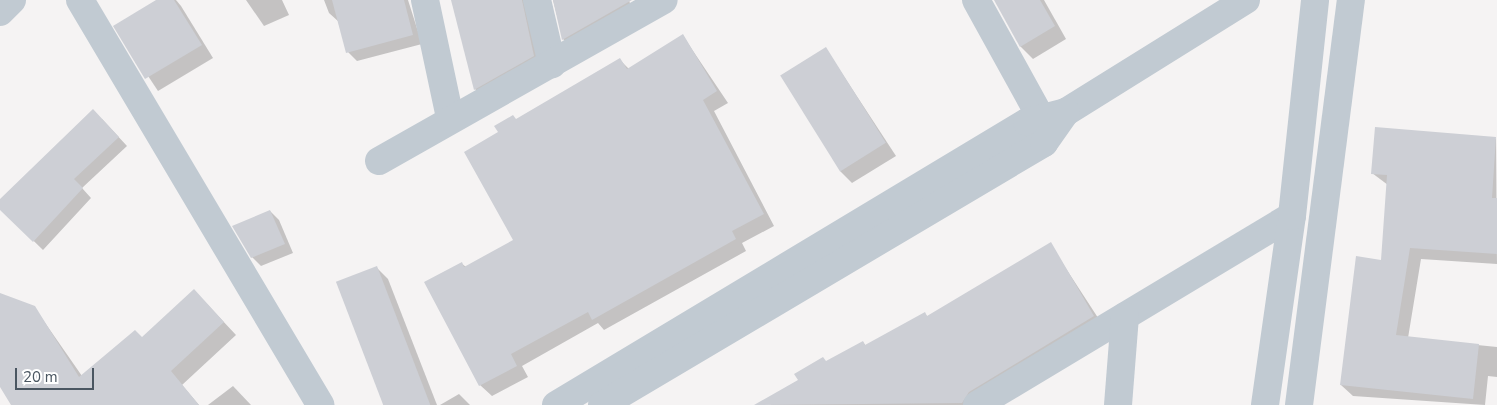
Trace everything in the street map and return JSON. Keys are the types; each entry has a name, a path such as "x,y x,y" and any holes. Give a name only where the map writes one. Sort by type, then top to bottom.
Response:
{"street":[{"path":"0,12 12,0"},
{"path":"80,0 320,405"},
{"path":"425,0 450,118"},
{"path":"537,0 552,64"},
{"path":"379,161 450,118 552,64 635,10 664,0"},
{"path":"976,0 1053,122"},
{"path":"556,405 605,398 1053,122 1246,0"},
{"path":"1265,405 1292,216 1315,0"},
{"path":"1299,405 1351,0"},
{"path":"977,405 1292,216"},
{"path":"1118,405 1125,316"}],"building":[{"path":"156,0 174,0 202,45 145,79 113,26"},
{"path":"332,0 404,0 413,35 346,53"},
{"path":"451,0 522,0 534,56 474,90"},
{"path":"553,0 632,0 562,40"},
{"path":"994,0 1040,0 1055,26 1020,47"},
{"path":"683,34 717,91 703,100 764,214 732,231 736,239 592,320 588,312 511,354 517,366 479,386 424,282 462,262 464,267 513,240 464,152 498,132 494,126 513,115 516,119 620,58 627,69"},
{"path":"826,47 886,143 840,171 780,76"},
{"path":"93,109 119,137 74,179 83,188 33,242 0,210 0,199"},
{"path":"1375,127 1496,137 1492,198 1497,198 1497,254 1410,248 1396,335 1479,344 1473,399 1340,385 1356,256 1381,260 1387,175 1371,174"},
{"path":"270,210 285,244 251,258 232,226"},
{"path":"1051,242 1094,316 969,392 962,403 754,405 798,380 794,374 823,357 826,361 863,341 865,345 925,312 927,316"},
{"path":"377,266 430,405 383,405 336,282"},
{"path":"194,289 224,322 171,371 199,405 11,405 0,387 0,293 35,306 79,377 135,330 142,337"}]}
